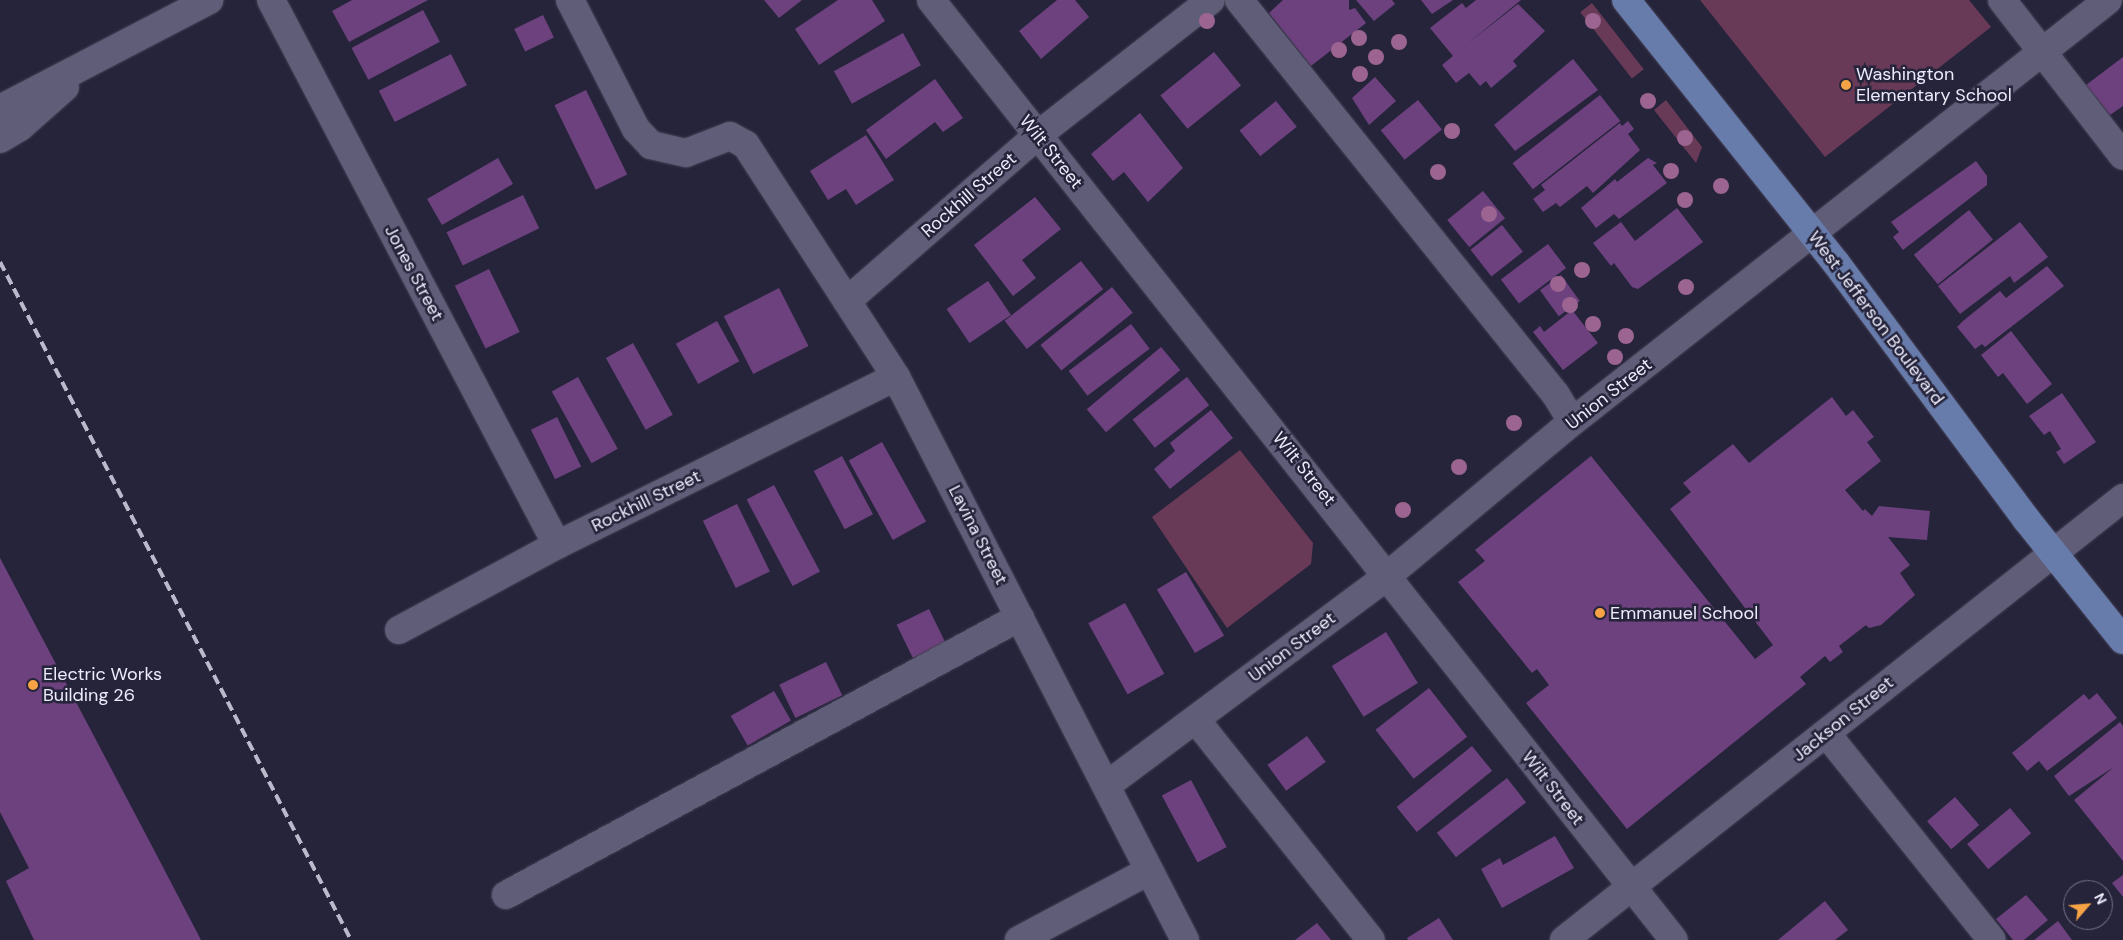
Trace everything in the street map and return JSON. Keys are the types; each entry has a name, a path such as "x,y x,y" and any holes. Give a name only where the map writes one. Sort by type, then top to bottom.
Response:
{"main road":[{"name":"West Jefferson Boulevard","path":"1626,0 1812,233 2053,552 2123,640"}],"street":[{"path":"0,109 90,64 209,0"},
{"name":"Jones Street","path":"271,0 557,546"},
{"name":"Lavina Street","path":"570,0 636,129 651,145 686,153 730,136 746,145 896,377 1185,940"},
{"name":"Wilt Street","path":"931,0 1674,940"},
{"name":"Rockhill Street","path":"848,301 1038,135 1211,0"},
{"path":"1239,0 1556,395 1572,422"},
{"path":"2002,0 2041,53 2123,156"},
{"name":"Union Street","path":"1107,785 1387,576 1572,422 2108,0"},
{"path":"0,139 20,128 90,64"},
{"name":"Rockhill Street","path":"399,630 557,546 896,377"},
{"name":"Jackson Street","path":"1564,940 2123,498"},
{"path":"506,895 1020,617"},
{"path":"1196,720 1371,940"},
{"path":"1826,732 1992,940"},
{"path":"1019,940 1149,871"}],"shaded area":[{"name":"Washington Elementary School","path":"1700,0 1969,0 1991,27 1825,157"},
{"path":"1592,3 1644,69 1632,78 1580,12"},
{"path":"1666,100 1702,147 1696,163 1654,110"},
{"path":"1240,450 1313,543 1311,564 1227,628 1152,517"}],"building":[{"path":"352,0 428,0 349,42 332,11"},
{"path":"764,0 802,0 779,18"},
{"path":"838,0 872,0 885,21 819,65 795,29"},
{"path":"1057,0 1075,0 1089,17 1041,59 1019,31"},
{"path":"1283,0 1349,0 1349,10 1355,8 1366,23 1311,66 1269,13"},
{"path":"1356,0 1392,0 1395,4 1374,21"},
{"path":"1421,0 1453,0 1432,14"},
{"path":"1476,0 1521,0 1467,44 1518,4 1545,31 1513,61 1517,66 1491,88 1486,81 1480,86 1469,73 1456,83 1442,65 1453,56 1430,28 1462,3 1466,8"},
{"path":"423,10 440,42 368,80 351,48"},
{"path":"543,15 554,37 525,51 514,29"},
{"path":"903,33 921,65 852,104 834,71"},
{"path":"1214,52 1241,85 1187,129 1160,95"},
{"path":"451,54 467,85 395,122 379,91"},
{"path":"2123,57 2123,106 2110,115 2086,85"},
{"path":"1573,59 1598,90 1515,151 1494,125"},
{"path":"1375,77 1396,101 1369,125 1352,98"},
{"path":"935,79 963,118 943,132 935,122 886,159 866,130"},
{"path":"586,90 627,174 596,190 555,105"},
{"path":"1600,95 1620,121 1533,189 1513,163"},
{"path":"1418,100 1442,130 1405,160 1381,130"},
{"path":"1276,101 1297,127 1260,156 1239,131"},
{"path":"1140,113 1183,168 1148,202 1124,172 1113,181 1091,154"},
{"path":"1628,121 1634,129 1628,134 1640,150 1593,193 1587,186 1560,207 1556,203 1543,212 1533,199 1545,190 1541,185 1620,123 1622,126"},
{"path":"866,135 894,180 856,205 846,189 828,200 810,171"},
{"path":"498,158 513,184 442,225 427,199"},
{"path":"1648,158 1657,163 1653,165 1667,183 1619,219 1614,214 1596,228 1581,208 1615,179 1617,182"},
{"path":"1976,161 1987,176 1987,185 1903,250 1893,237 1899,232 1891,222"},
{"path":"1483,191 1505,218 1469,247 1447,220"},
{"path":"523,195 539,228 463,266 447,232"},
{"path":"1035,197 1061,229 1022,260 1036,278 1013,296 974,245"},
{"path":"1677,208 1703,242 1638,289 1632,287 1614,263 1611,266 1593,243 1621,222 1635,241"},
{"path":"1969,210 1993,240 1938,284 1914,255"},
{"path":"2020,222 2048,257 2014,283 2010,276 1960,314 1938,286"},
{"path":"1502,225 1523,252 1491,276 1470,250"},
{"path":"1548,244 1566,268 1519,303 1501,280"},
{"path":"1081,261 1103,289 1027,349 1005,321"},
{"path":"2047,266 2064,286 1985,347 1982,344 1975,349 1957,327 2000,291 2006,298"},
{"path":"489,269 520,332 486,349 455,286"},
{"path":"1561,275 1580,301 1559,316 1540,290"},
{"path":"988,281 1011,315 969,343 947,309"},
{"path":"1112,287 1133,313 1061,371 1041,345"},
{"path":"779,288 809,346 753,374 724,316"},
{"path":"1572,310 1598,343 1563,370 1533,332 1540,326 1544,332"},
{"path":"717,321 739,361 698,384 676,344"},
{"path":"1131,324 1150,349 1087,396 1069,371"},
{"path":"2011,331 2052,384 2027,404 2003,373 1998,377 1981,355"},
{"path":"633,343 673,415 646,430 606,358"},
{"path":"1161,347 1180,370 1106,432 1087,409"},
{"path":"578,377 618,449 592,463 552,392"},
{"path":"1187,377 1209,405 1155,448 1133,419"},
{"path":"2062,393 2096,442 2064,464 2056,452 2061,449 2050,431 2044,435 2029,416"},
{"name":"Emmanuel School","path":"1832,397 1846,416 1853,410 1874,437 1867,442 1881,461 1845,490 1863,511 1865,509 1872,516 1879,506 1930,511 1927,540 1888,537 1910,565 1900,573 1915,595 1881,625 1869,628 1866,625 1839,646 1843,652 1830,662 1825,656 1800,677 1806,684 1627,829 1526,703 1549,685 1537,669 1532,673 1458,582 1485,561 1475,550 1591,456 1755,659 1773,645 1670,509 1691,492 1683,483 1733,444 1749,463"},
{"path":"1211,410 1233,438 1170,489 1154,469 1175,451 1170,443"},
{"path":"557,417 581,466 555,479 531,430"},
{"path":"882,442 926,522 893,540 849,460"},
{"path":"842,456 873,514 845,529 814,471"},
{"path":"774,485 820,572 793,586 747,500"},
{"path":"737,504 770,571 736,588 703,521"},
{"name":"Electric Works Building 26","path":"0,558 201,940 34,940 6,881 29,868 0,812"},
{"path":"1186,572 1224,635 1195,653 1157,590"},
{"path":"1125,603 1164,674 1128,694 1088,623"},
{"path":"929,609 945,642 913,658 897,625"},
{"path":"1386,632 1418,683 1364,717 1332,666"},
{"path":"826,662 842,695 795,718 779,685"},
{"path":"1429,688 1467,737 1414,779 1375,730"},
{"path":"774,691 791,720 748,745 731,716"},
{"path":"2097,693 2117,718 2047,771 2039,761 2027,771 2012,753 2084,694 2089,700"},
{"path":"2120,722 2123,726 2123,861 2074,800 2114,767 2069,796 2054,776"},
{"path":"1307,736 1326,762 1286,791 1267,765"},
{"path":"1472,746 1492,771 1417,832 1397,807"},
{"path":"1507,778 1526,802 1456,857 1437,833"},
{"path":"1191,780 1227,847 1198,863 1162,795"},
{"path":"1955,797 1979,825 1951,849 1927,821"},
{"path":"2010,808 2031,833 1988,869 1967,844"},
{"path":"1555,836 1574,868 1502,908 1481,869 1500,858 1503,865"},
{"path":"2123,875 2123,897 2113,884"},
{"path":"2026,895 2048,920 2024,940 2013,940 1996,919"},
{"path":"1825,901 1848,930 1835,940 1778,940"},
{"path":"1439,918 1453,940 1408,940 1407,938"},
{"path":"2058,921 2072,940 2034,940"},
{"path":"1317,923 1331,940 1295,940"}],"railway":[{"path":"0,262 351,940"}],"place":[{"name":"Washington Elementary School","path":"1846,85"},
{"name":"Emmanuel School","path":"1600,613"},
{"name":"Electric Works Building 26","path":"33,685"}]}
